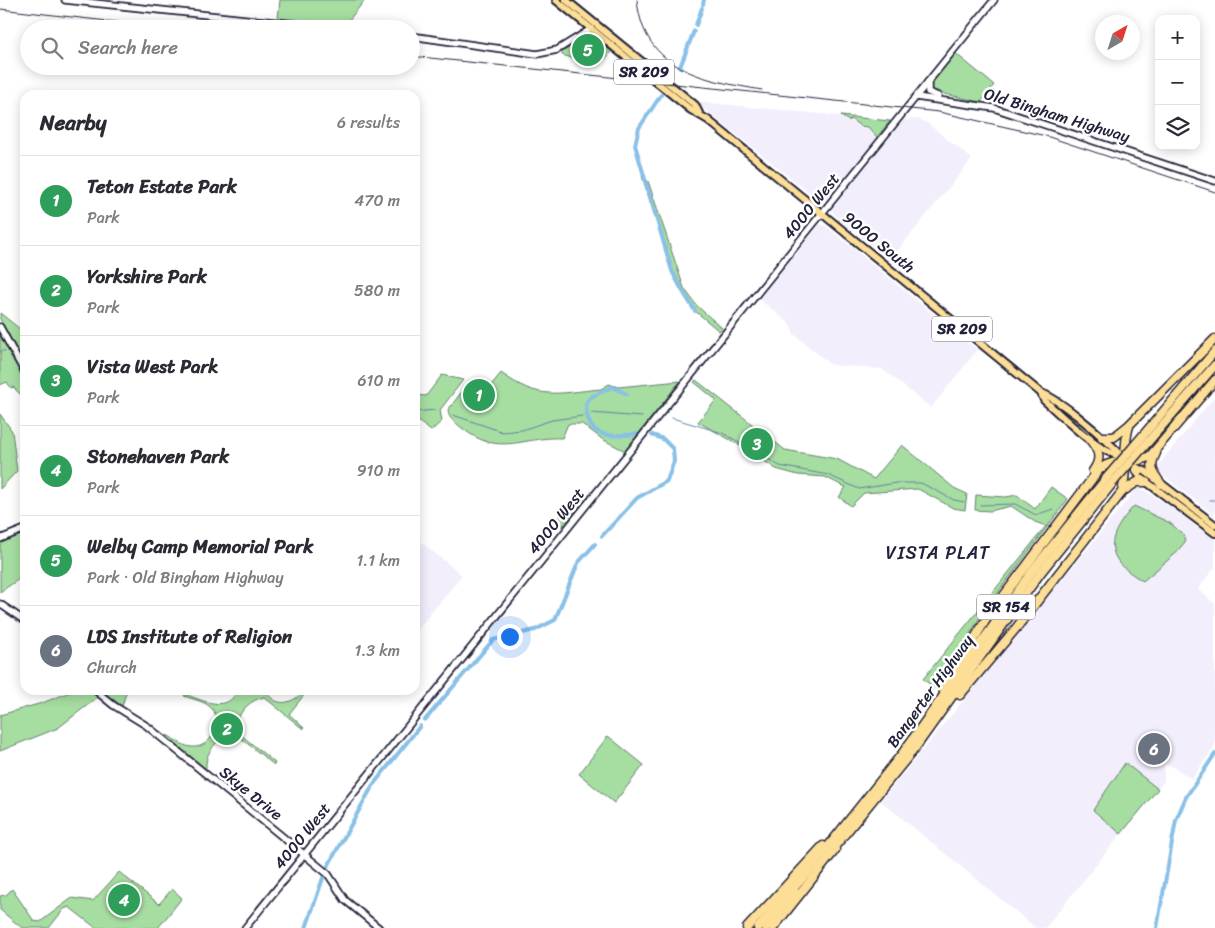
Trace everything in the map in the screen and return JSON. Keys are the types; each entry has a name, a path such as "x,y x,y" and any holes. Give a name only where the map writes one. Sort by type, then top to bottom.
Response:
{"highway":[{"path":"1102,437 1114,437 1129,425 1215,339"},
{"name":"Bangerter Highway","path":"766,928 912,746 1112,477 1215,351"},
{"name":"Bangerter Highway","path":"1137,448 1215,365"},
{"path":"912,746 982,624 1102,466 1122,458 1146,458 1159,447 1215,380"},
{"path":"1122,492 1126,476 1122,458 1129,425"},
{"path":"1079,496 1100,459 1098,449 1089,438"},
{"path":"1159,447 1151,467 1162,484"},
{"path":"912,746 1017,627 1122,492 1137,482 1146,482"},
{"path":"747,928 859,813"},
{"path":"773,928 812,882 859,813"},
{"name":"Bangerter Highway","path":"758,928 859,813"}],"main road":[{"path":"65,0 255,20"},
{"name":"9000 South","path":"556,0 691,110 699,113 822,214 1041,394 1044,400 1089,438 1108,453 1122,458"},
{"name":"9000 South","path":"566,0 695,105 699,113"},
{"name":"4000 West","path":"245,928 994,0"},
{"path":"420,37 537,54 557,50 591,29 596,28 630,56 653,70"},
{"path":"928,82 927,89 930,94 957,101"},
{"name":"Old Bingham Highway","path":"916,97 957,101 994,108 1215,181"},
{"path":"0,328 20,364"},
{"name":"9000 South","path":"1041,394 1048,395 1102,437 1113,446 1122,458 1134,467 1146,482 1215,533"},
{"name":"9000 South","path":"1134,467 1145,471 1215,525"},
{"path":"0,539 20,531"},
{"path":"0,604 20,618"},
{"name":"Skye Drive","path":"101,695 113,705 147,726 304,854 332,878 348,903 379,928"}],"shaded area":[{"path":"700,102 892,121 826,200 821,202 698,104"},
{"path":"903,119 918,119 927,123 972,159 890,260 835,215 832,209"},
{"path":"820,224 826,226 977,350 931,408 882,369 831,365 794,334 789,323 759,299"},
{"path":"1215,396 1215,516 1155,469"},
{"path":"1138,487 1162,501 1215,540 1215,567 1198,589 1215,604 1215,746 1192,779 1172,766 1164,765 1164,781 1045,928 1036,928 881,801"},
{"path":"420,541 462,575 420,627"}],"green space":[{"path":"280,0 365,0 349,20 278,18"},
{"path":"590,36 612,51 603,61 599,61 598,58 590,57 589,60 582,59 582,56 574,55 572,58 562,55 562,52"},
{"path":"955,53 994,85 981,102 931,91 931,84"},
{"path":"841,116 890,121 877,137 868,127 860,126 851,119 849,121"},
{"path":"642,176 648,181 684,288 697,306 722,328 719,331 694,310 674,278"},
{"path":"0,313 20,329 20,357 0,319"},
{"path":"0,334 20,372 20,394 13,387 11,388 7,382 0,385"},
{"path":"501,373 527,388 549,393 601,389 609,384 618,387 680,381 625,451 602,439 582,424 568,424 562,438 500,444 475,437 449,416 448,410 469,382 484,394"},
{"path":"442,375 463,380 440,410 442,421 431,431 420,423 420,395 426,396"},
{"path":"696,380 785,450 837,459 874,479 902,445 954,488 967,494 965,510 953,508 918,489 864,493 851,506 839,497 846,487 825,477 798,475 776,469 745,448 698,422 716,400 694,382"},
{"path":"0,414 12,431 17,471 0,489"},
{"path":"1051,487 1068,499 984,611 936,689 923,679 1046,526 1035,522 1011,506 990,511 975,510 976,495 1006,497 1017,495 1035,509"},
{"path":"577,495 584,501 564,525 558,519 571,502 579,506 572,501"},
{"path":"1134,506 1170,523 1184,535 1185,542 1174,555 1143,581 1121,564 1115,556 1113,547 1118,528 1124,517"},
{"path":"557,520 564,525 562,527 556,522"},
{"path":"20,535 20,578 0,592 0,543"},
{"path":"62,695 95,695 98,697 58,728 0,751 0,715"},
{"path":"108,695 125,695 122,706"},
{"path":"184,695 214,703 228,702 234,695 268,695 274,700 285,702 304,695 289,714 303,729 264,697 247,706 236,722 240,734 275,763 274,765 238,736 224,736 210,750 206,769 168,738 167,735 188,746 195,747 207,742 215,731 216,717 214,711 207,704"},
{"path":"608,736 644,765 614,803 579,774"},
{"path":"1125,763 1158,789 1121,834 1093,810"},
{"path":"119,872 159,904 172,889 182,898 158,928 96,928 69,907 64,909 49,928 22,928 0,910 0,896 6,895 12,889 34,921 40,922 72,898 93,901"}],"waterway":[{"path":"703,4 704,0"},
{"path":"696,25 702,8"},
{"path":"680,67 694,31"},
{"path":"661,95 639,128 635,145 672,271 695,311"},
{"path":"0,351 5,351"},
{"path":"627,394 612,387 591,397 586,403 587,415 594,429 600,433 608,435 636,434"},
{"path":"420,412 435,410"},
{"path":"591,413 642,417"},
{"path":"453,415 503,432 522,430 552,420 583,416"},
{"path":"672,418 723,433 780,466 828,475 859,489 896,483 921,483 954,500 964,502"},
{"path":"602,536 637,498 667,481 674,461 673,449 663,439 652,435"},
{"path":"1210,500 1215,500"},
{"path":"980,505 1015,504 1036,515 1053,509"},
{"path":"425,720 493,640 535,630 555,620 578,563 595,544"},
{"path":"328,866 373,785 420,726"},
{"path":"1157,928 1176,820 1186,797 1215,754"},
{"path":"306,928 323,878"}],"tram line":[{"path":"0,9 98,20"},
{"path":"420,57 939,112 1046,136 1215,192"}],"railway":[{"path":"637,0 642,24 651,43 664,57 680,68 699,76 719,82 762,90"}],"place":[{"name":"Welby Camp Memorial Park","path":"588,50"},
{"name":"Teton Estate Park","path":"479,395"},
{"name":"Vista West Park","path":"757,444"},
{"name":"Yorkshire Park","path":"227,729"},
{"name":"LDS Institute of Religion","path":"1154,749"},
{"name":"Stonehaven Park","path":"124,900"}],"district":[{"name":"VISTA PLAT","path":"938,553"}]}
